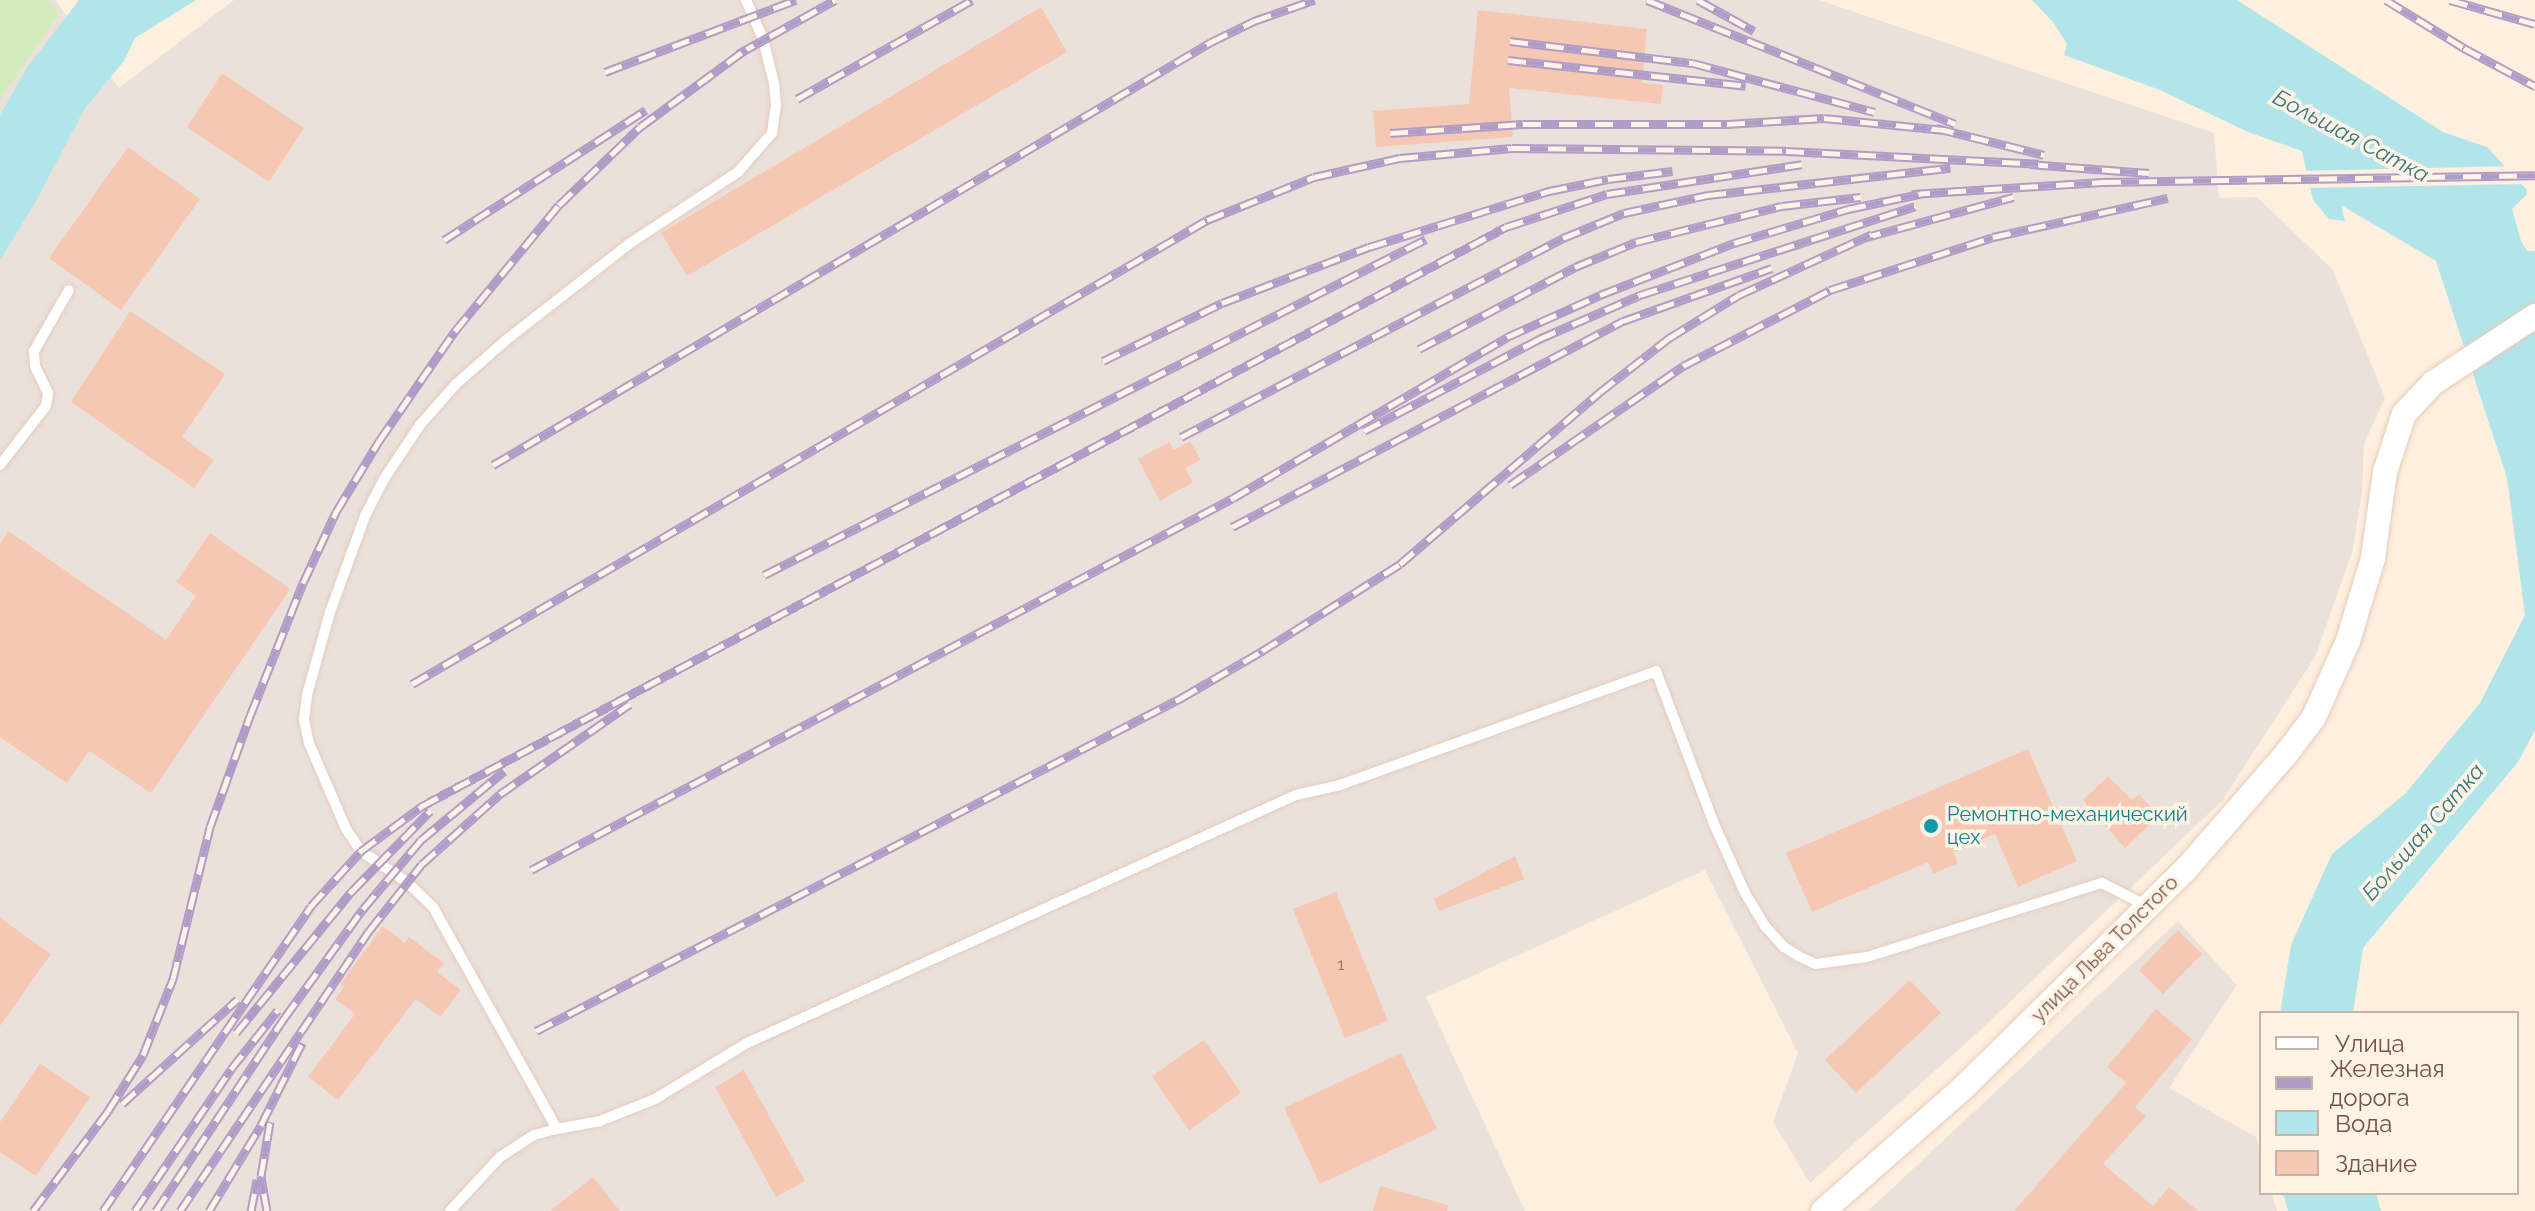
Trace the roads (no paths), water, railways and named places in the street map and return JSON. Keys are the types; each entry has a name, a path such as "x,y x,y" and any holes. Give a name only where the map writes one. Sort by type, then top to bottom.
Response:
{"street":[{"name":"улица Льва Толстого","path":"1823,1211 1964,1087 2148,907 2221,832 2314,717 2333,681 2363,597 2373,558 2382,485 2397,430 2412,401 2433,383 2535,316"}],"lane":[{"path":"557,1129 433,907 407,882 361,851 346,829 309,743 304,720 307,695 330,612 365,516 384,479 420,425 456,384 505,341 629,244 738,172 772,133 776,105 774,83 763,39 746,0"},
{"path":"0,465 46,406 48,393 35,366 34,351 69,290"},
{"path":"450,1211 500,1157 534,1135 600,1121 655,1099 747,1043 1296,795 1340,785 1656,671 1715,826 1745,893 1765,926 1784,947 1800,957 1816,964 1867,957 2102,883 2148,907"}],"water":[{"path":"79,0 196,0 135,38 124,61 85,108 35,203 0,260 0,115 26,69"},
{"name":"Большая Сатка","path":"2032,0 2237,0 2443,132 2487,147 2527,190 2527,194 2512,209 2521,241 2527,251 2535,251 2535,730 2518,762 2363,948 2353,1011 2280,1011 2291,945 2332,854 2405,794 2480,703 2525,615 2507,478 2436,261 2341,205 2345,221 2329,219 2313,200 2302,151 2248,132 2160,90 2064,55 2067,44 2053,22"},
{"path":"2284,1195 2377,1195 2381,1211 2288,1211"}],"railway":[{"path":"605,72 796,0"},
{"path":"738,54 835,0"},
{"path":"797,99 972,0"},
{"path":"493,465 1211,42 1254,21 1314,0"},
{"path":"1647,0 1955,124"},
{"path":"1698,0 1754,31"},
{"path":"2386,0 2464,48 2535,86"},
{"path":"2450,0 2535,24"},
{"path":"1510,41 1693,63 1874,112"},
{"path":"33,1211 108,1111 143,1055 173,979 210,827 250,716 303,583 336,512 379,441 455,331 559,205 640,127 746,49"},
{"path":"1508,60 1746,86"},
{"path":"444,240 646,110"},
{"path":"1390,133 1523,124 1727,124 1824,118 1944,130"},
{"path":"1936,128 2044,155"},
{"path":"412,684 1207,220 1314,177 1400,158 1512,148 1786,151 2039,164"},
{"path":"103,1211 311,906 361,851 422,806 1506,227 1607,194 1802,164"},
{"path":"2030,164 2149,173"},
{"path":"1181,437 1563,238 1624,213 1708,195 1950,168"},
{"path":"1103,361 1222,303 1369,247 1549,191 1608,179 1673,171"},
{"path":"1912,194 2103,182 2535,175"},
{"path":"531,870 1233,498 1507,337 1600,295 1734,243 1848,209 1920,194"},
{"path":"1419,349 1575,267 1636,242 1782,206 1860,197"},
{"path":"1863,238 2013,197"},
{"path":"1510,485 1683,366 1830,290 1993,237 2168,198"},
{"path":"1364,431 1539,339 1640,295 1915,206"},
{"path":"536,1031 1181,698 1262,651 1400,564 1600,392 1669,338 1739,295 1872,234"},
{"path":"764,575 1426,239"},
{"path":"1232,527 1623,321 1772,268"},
{"path":"180,1211 369,931 422,864 500,794 630,704"},
{"path":"156,1211 285,1017 363,909 421,840 504,771"},
{"path":"236,1033 352,891 430,811"},
{"path":"122,1104 238,999"},
{"path":"135,1211 231,1069 278,1010"},
{"path":"209,1211 261,1125 302,1043"},
{"path":"267,1211 261,1176 270,1122"},
{"path":"251,1211 257,1180"}],"place":[{"name":"Ремонтно-механический цех","path":"1931,826"}]}
